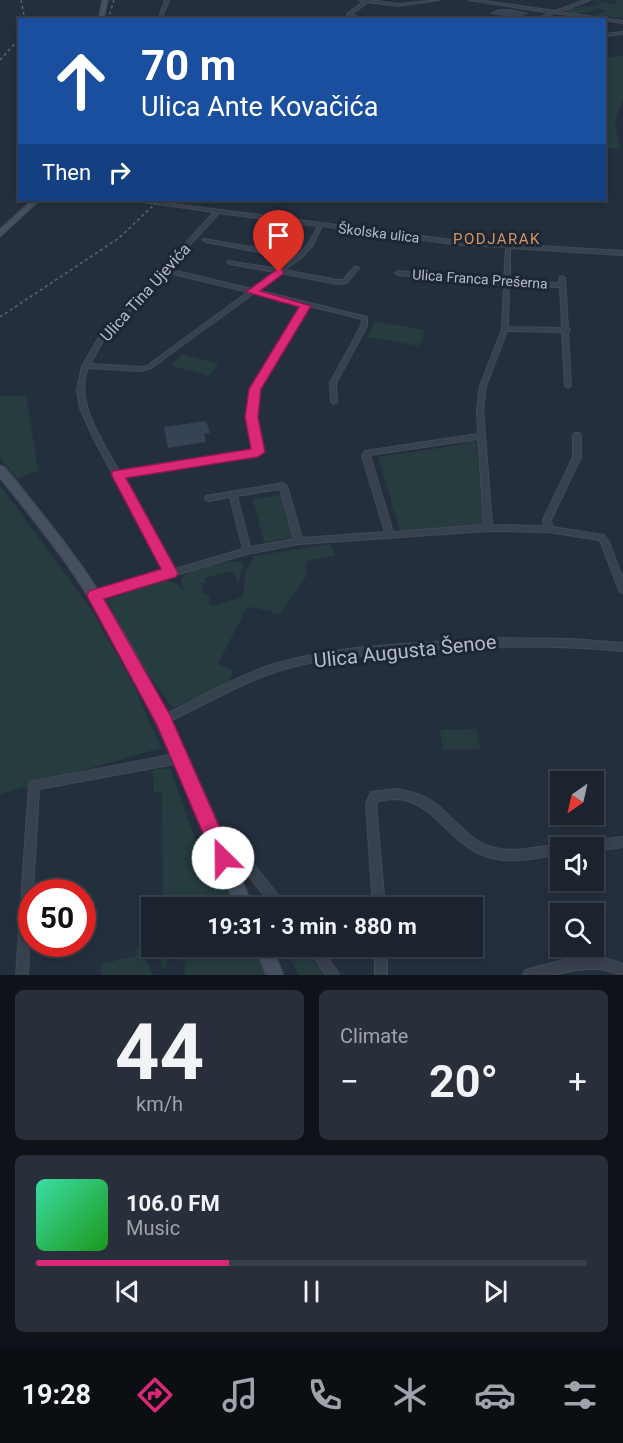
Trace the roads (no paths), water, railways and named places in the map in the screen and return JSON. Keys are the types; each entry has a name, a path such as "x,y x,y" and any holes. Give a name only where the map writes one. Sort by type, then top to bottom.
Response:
{"main road":[{"path":"101,18 105,0"},
{"path":"0,234 35,201"},
{"path":"0,470 94,596 163,720 240,897"},
{"path":"267,957 275,975"}],"street":[{"path":"160,18 167,0"},
{"path":"361,18 348,15 365,0 403,4 438,0"},
{"path":"471,0 583,18"},
{"path":"539,18 588,0"},
{"path":"606,20 623,22"},
{"path":"606,35 623,33"},
{"name":"Školska ulica","path":"143,201 320,226 508,248 623,253"},
{"name":"Ulica Tina Ujevića","path":"170,573 98,439 80,399 85,366 100,340 218,211"},
{"path":"85,366 146,369 299,256 311,244 320,226"},
{"path":"206,240 264,251 282,250 299,256"},
{"path":"488,528 480,436 483,386 505,329 508,248"},
{"path":"230,262 345,282 356,268"},
{"path":"165,270 306,306 356,314 365,318 364,326 333,383 334,402"},
{"name":"Ulica Franca Prešerna","path":"398,273 507,284 562,282 567,330"},
{"path":"118,474 258,452 251,417 255,389 306,306"},
{"path":"505,329 567,330 568,386"},
{"path":"549,529 547,520 577,457 577,435"},
{"path":"390,534 366,456 368,453 480,436"},
{"path":"209,498 283,486 300,542"},
{"path":"233,495 247,551"},
{"path":"94,596 247,551 300,542 488,528 549,529 601,537 623,590"},
{"name":"Ulica Augusta Šenoe","path":"163,720 250,677 293,664 337,655 512,640 575,642 623,647"},
{"path":"22,975 34,786 180,758"},
{"path":"378,897 371,811 375,796 406,796 422,800 433,806 466,840 496,854 550,850"},
{"path":"604,844 623,842"},
{"path":"223,858 243,860 272,897"},
{"path":"319,957 333,975"},
{"path":"381,957 381,975"},
{"path":"529,975 589,962 604,963 623,969"}],"railway":[{"path":"21,0 25,18"},
{"path":"109,18 114,0"},
{"path":"0,60 18,40"},
{"path":"0,317 119,238 158,201"}],"district":[{"name":"PODJARAK","path":"497,239"}]}
